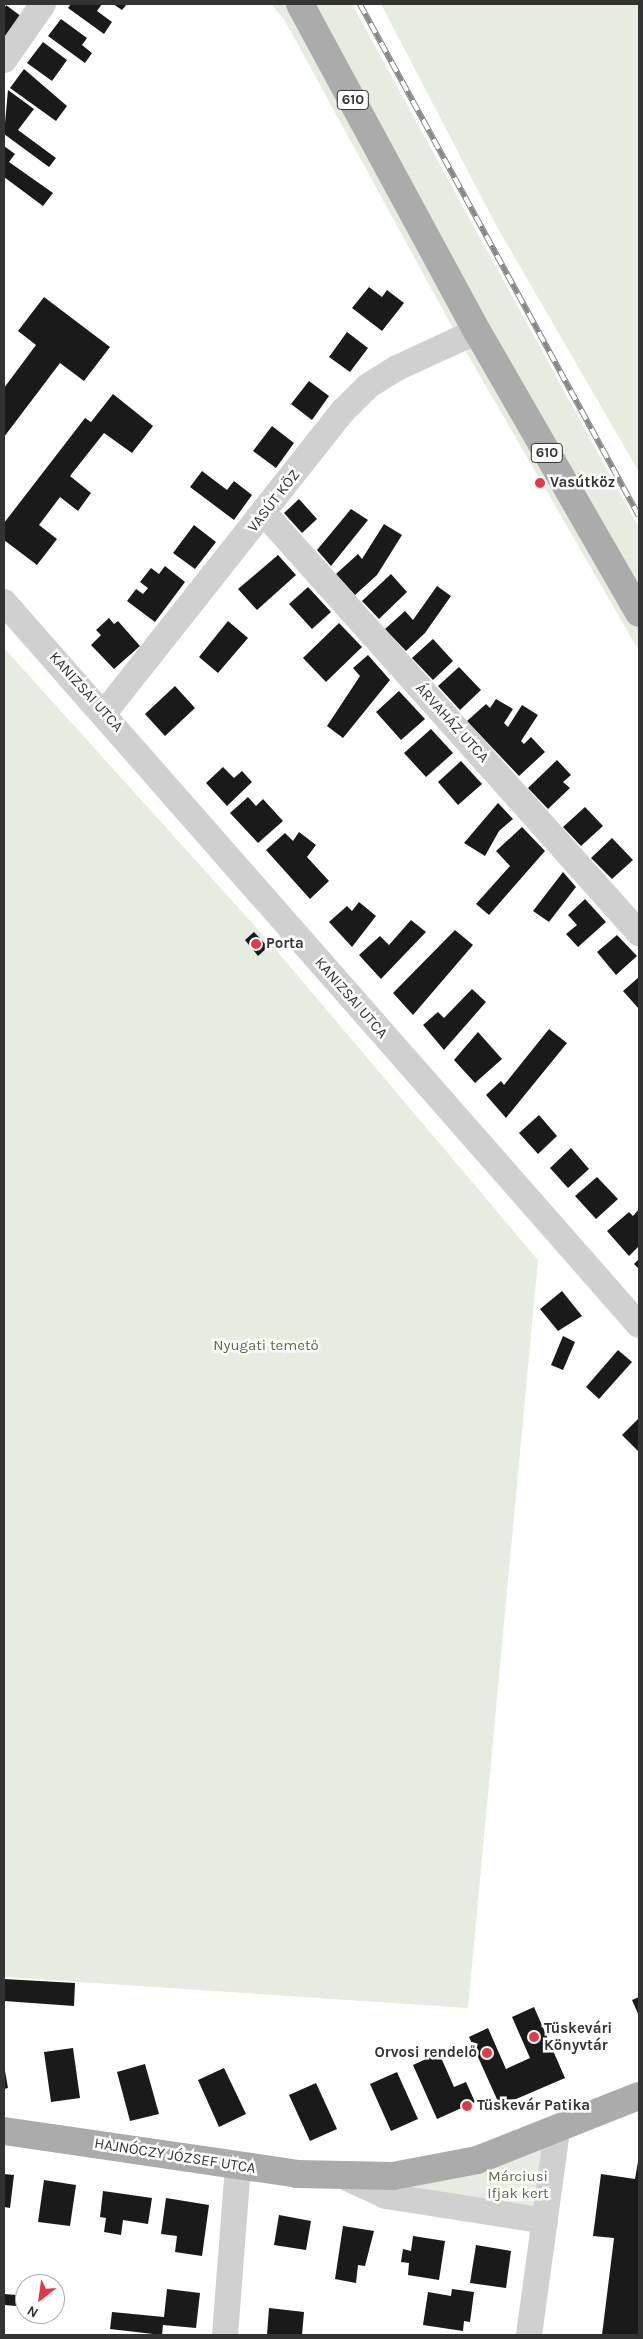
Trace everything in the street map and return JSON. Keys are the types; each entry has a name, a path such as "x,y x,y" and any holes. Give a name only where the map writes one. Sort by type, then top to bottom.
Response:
{"main road":[{"name":"610","path":"300,4 476,330 639,613"},
{"name":"HAJNÓCZY JÓZSEF UTCA","path":"4,2130 238,2166 346,2178 435,2170 557,2131 639,2096"}],"street":[{"path":"4,60 43,4"},
{"name":"VASÚT KÖZ","path":"105,712 368,386 476,330"},
{"name":"ÁRVAHÁZ UTCA","path":"265,514 639,933"},
{"name":"KANIZSAI UTCA","path":"4,602 105,712 639,1325"},
{"path":"529,2335 557,2131"},
{"path":"225,2335 238,2166"},
{"name":"HAJNÓCZY JÓZSEF UTCA","path":"346,2178 386,2196 545,2220"}],"green space":[{"path":"271,4 352,4 639,528 639,651 461,343 284,19"},
{"path":"381,4 639,4 639,472 496,225"},
{"name":"Nyugati temető","path":"4,648 271,944 538,1260 468,2008 4,1977"},
{"name":"Márciusi Ifjak kert","path":"553,2144 541,2214 392,2190"}],"building":[{"path":"71,4 102,4 97,11 112,22 104,34 68,8"},
{"path":"113,4 127,4 122,10"},
{"path":"6,5 22,17 4,43 4,9"},
{"path":"61,19 87,38 82,45 92,53 85,63 48,36"},
{"path":"43,42 67,60 52,81 27,63"},
{"path":"24,69 67,106 56,121 10,88"},
{"path":"8,90 34,109 18,130 56,158 49,167 4,134"},
{"path":"4,146 15,154 9,162 53,193 43,206 4,177"},
{"path":"369,287 382,297 387,290 404,303 382,331 352,308"},
{"path":"44,297 110,347 84,381 60,363 4,437 4,388 36,345 18,331"},
{"path":"347,332 368,348 350,372 329,357"},
{"path":"309,381 329,396 312,420 291,404"},
{"path":"113,394 153,426 132,453 104,433 70,476 91,493 78,511 60,497 39,525 57,539 37,565 4,540 4,523 85,418 91,422"},
{"path":"272,426 294,443 276,468 253,451"},
{"path":"202,471 227,490 234,481 252,495 234,520 190,487"},
{"path":"299,499 317,519 302,533 284,513"},
{"path":"351,509 368,520 331,566 317,550"},
{"path":"384,524 402,535 377,575 355,595 336,574 358,554 362,559"},
{"path":"194,525 216,542 195,569 173,553"},
{"path":"278,555 296,575 257,610 238,589"},
{"path":"165,566 185,582 155,622 127,601 136,589 143,594 148,588 140,582 151,568 159,574"},
{"path":"391,574 407,592 379,619 362,601"},
{"path":"437,586 451,596 425,633 406,651 385,629 405,611 413,620"},
{"path":"308,587 331,612 312,629 289,604"},
{"path":"109,618 114,624 118,621 140,646 114,669 91,645 101,635 96,630"},
{"path":"228,621 248,638 218,673 199,657"},
{"path":"339,623 362,647 326,682 303,658"},
{"path":"433,639 453,661 433,680 412,658"},
{"path":"368,655 390,680 343,738 327,726 360,676 353,668"},
{"path":"459,667 481,690 460,710 438,686"},
{"path":"175,686 195,708 165,736 145,714"},
{"path":"399,691 425,719 401,740 376,712"},
{"path":"496,699 513,709 504,723 508,727 522,705 538,715 521,741 524,744 531,737 545,752 519,776 467,721 486,704 490,708"},
{"path":"431,729 453,753 426,777 404,753"},
{"path":"557,760 571,775 563,782 570,788 548,809 528,788"},
{"path":"461,761 482,784 458,805 438,782"},
{"path":"223,767 234,778 242,771 252,782 227,806 206,783"},
{"path":"248,797 256,806 263,799 283,821 258,843 230,813"},
{"path":"498,803 513,819 499,831 485,856 464,843"},
{"path":"585,807 603,826 581,846 563,827"},
{"path":"522,827 545,851 489,915 476,904 510,866 496,851"},
{"path":"299,832 316,845 307,857 329,881 310,899 266,850 285,833 293,841"},
{"path":"612,838 633,860 612,879 591,858"},
{"path":"563,872 576,887 549,922 533,911"},
{"path":"585,899 606,922 578,947 566,934 577,925 568,915"},
{"path":"359,902 376,916 352,947 329,922 347,906 352,911"},
{"path":"411,920 426,932 381,979 359,955 380,936 389,945"},
{"path":"455,930 473,945 413,1015 393,993"},
{"name":"Porta","path":"254,932 268,947 258,956 245,940"},
{"path":"617,935 637,956 616,975 597,952"},
{"path":"639,977 639,1009 623,991"},
{"path":"472,989 486,1002 444,1050 423,1025 438,1012 444,1018"},
{"path":"549,1029 567,1043 506,1118 486,1095 501,1081 504,1085"},
{"path":"478,1032 502,1059 475,1083 454,1060"},
{"path":"539,1115 557,1136 538,1154 519,1133"},
{"path":"571,1148 589,1169 568,1188 550,1168"},
{"path":"597,1177 618,1199 596,1219 575,1196"},
{"path":"639,1209 639,1246 629,1256 607,1231 629,1212 633,1216"},
{"path":"639,1259 639,1269 634,1264"},
{"path":"562,1291 582,1316 558,1331 540,1309"},
{"path":"563,1336 575,1342 563,1370 551,1365"},
{"path":"618,1350 632,1362 599,1399 586,1387"},
{"path":"639,1418 639,1452 622,1435"},
{"path":"4,1979 75,1983 74,2006 4,2001"},
{"path":"639,1997 639,2016 632,2000"},
{"name":"Tüskevári Könyvtár","path":"534,2007 565,2078 500,2106 469,2037 488,2028 506,2069 530,2058 512,2017"},
{"path":"73,2048 80,2098 51,2102 44,2052"},
{"path":"439,2053 454,2087 466,2082 475,2102 437,2119 413,2065"},
{"path":"145,2064 159,2114 130,2121 117,2072"},
{"path":"4,2065 8,2088 4,2089"},
{"path":"224,2068 246,2114 219,2127 198,2080"},
{"path":"397,2072 418,2119 391,2131 370,2084"},
{"path":"316,2083 337,2129 310,2141 289,2095"},
{"path":"639,2156 639,2335 602,2335 614,2238 593,2236 601,2174 635,2179"},
{"path":"4,2174 14,2175 10,2208 4,2207"},
{"path":"44,2180 76,2185 70,2226 38,2222"},
{"path":"103,2191 152,2198 148,2224 123,2220 121,2235 104,2232 106,2218 100,2217"},
{"path":"166,2198 209,2205 202,2256 175,2252 177,2236 161,2234"},
{"path":"279,2215 311,2221 306,2250 274,2245"},
{"path":"343,2226 374,2231 365,2266 358,2265 356,2283 335,2279"},
{"path":"413,2236 445,2241 439,2280 408,2275 409,2263 401,2262 403,2249 411,2251"},
{"path":"476,2245 511,2251 506,2288 470,2283"},
{"path":"167,2289 200,2293 196,2328 163,2325 162,2335 110,2329 112,2312 164,2317"},
{"path":"452,2289 474,2292 470,2322 464,2321 463,2331 423,2325 428,2292 451,2296"},
{"path":"4,2294 15,2295 15,2306 4,2305"},
{"path":"269,2308 304,2312 302,2335 267,2335"}],"railway":[{"path":"360,4 639,516"}],"place":[{"name":"Vasútköz","path":"540,483"},
{"name":"Porta","path":"256,944"},
{"name":"Tüskevári Könyvtár","path":"534,2037"},
{"name":"Orvosi rendelő","path":"487,2053"},
{"name":"Tüskevár Patika","path":"467,2106"}]}
